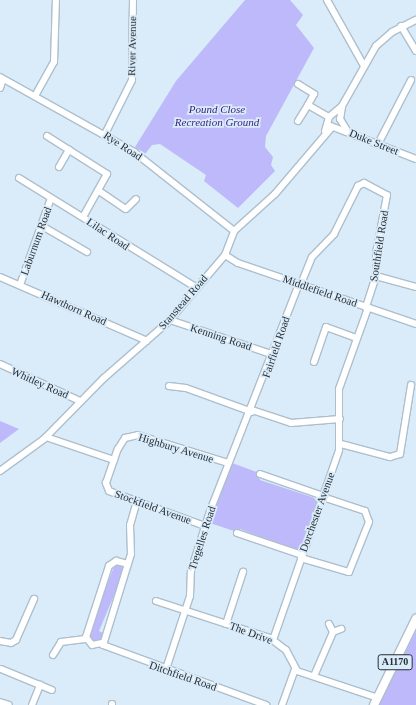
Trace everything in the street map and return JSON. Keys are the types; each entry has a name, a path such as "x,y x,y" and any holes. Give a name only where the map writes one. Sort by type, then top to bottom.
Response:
{"main road":[{"name":"A1170","path":"376,701 416,619"}],"street":[{"path":"35,96 54,62 56,0"},
{"name":"River Avenue","path":"105,134 132,80 133,0"},
{"path":"328,0 356,48 364,66"},
{"path":"329,122 342,106 371,53 383,38 401,26 416,20"},
{"path":"401,26 416,51"},
{"path":"356,48 371,53"},
{"path":"0,88 2,78"},
{"name":"Rye Road","path":"2,78 105,134 138,155 234,231"},
{"path":"378,144 411,80"},
{"path":"298,84 314,94 298,121"},
{"name":"Duke Street","path":"308,105 329,122 349,132 416,159"},
{"path":"342,106 340,118 349,132"},
{"name":"Stanstead Road","path":"0,471 46,436 80,401 170,320 225,255 234,231 282,187 325,131 329,122"},
{"path":"47,136 107,174 100,191 83,217"},
{"path":"59,167 69,150"},
{"name":"Lilac Road","path":"19,178 197,288"},
{"name":"Southfield Road","path":"357,338 376,276 376,253 387,195 364,183 358,186"},
{"name":"Fairfield Road","path":"252,411 272,354 312,257 336,230 358,186"},
{"path":"100,191 126,209 136,199"},
{"name":"Laburnum Road","path":"20,285 51,198"},
{"path":"42,226 87,252"},
{"name":"Middlefield Road","path":"225,255 236,262 416,324"},
{"path":"376,276 416,287"},
{"name":"Hawthorn Road","path":"0,277 147,341"},
{"name":"Kenning Road","path":"170,320 272,354"},
{"path":"314,362 326,327 357,338"},
{"name":"Dorchester Avenue","path":"273,640 341,444 341,382 357,338"},
{"name":"Whitley Road","path":"0,364 80,401"},
{"path":"341,444 390,456 400,454 411,385"},
{"path":"169,386 186,388 291,423 340,418"},
{"name":"Tregelles Road","path":"166,670 191,590 190,571 228,463 252,411"},
{"name":"Highbury Avenue","path":"114,460 121,442 134,435 228,463"},
{"path":"46,436 114,460"},
{"name":"Stockfield Avenue","path":"114,460 106,487 137,501 205,526"},
{"path":"236,533 349,572 367,529 370,518 365,511 260,474"},
{"path":"102,643 132,550 130,525 137,501"},
{"path":"85,639 109,566 116,561 128,564"},
{"path":"226,624 243,572"},
{"path":"0,641 11,643 16,640 34,599"},
{"name":"The Drive","path":"156,601 273,640 286,650 295,669"},
{"path":"329,624 333,632"},
{"path":"314,676 333,632 341,629"},
{"name":"Ditchfield Road","path":"53,655 61,642 85,639 92,645 102,643 109,650 266,705"},
{"path":"1,669 52,690"},
{"path":"282,705 295,669 376,701"},
{"path":"32,705 40,685"},
{"path":"0,702 9,705"}],"green space":[{"name":"Pound Close Recreation Ground","path":"245,0 290,0 303,15 296,25 314,48 266,136 265,147 273,157 271,165 275,171 238,208 204,181 206,175 160,144 152,145 145,154 135,147 176,81"},
{"path":"0,421 19,429 0,443"},
{"path":"232,463 257,472 260,480 318,499 299,551 240,529 237,532 210,523"},
{"path":"115,564 122,566 123,574 99,631 103,633 101,640 89,641 89,633"},
{"path":"416,631 416,705 379,705"}]}
